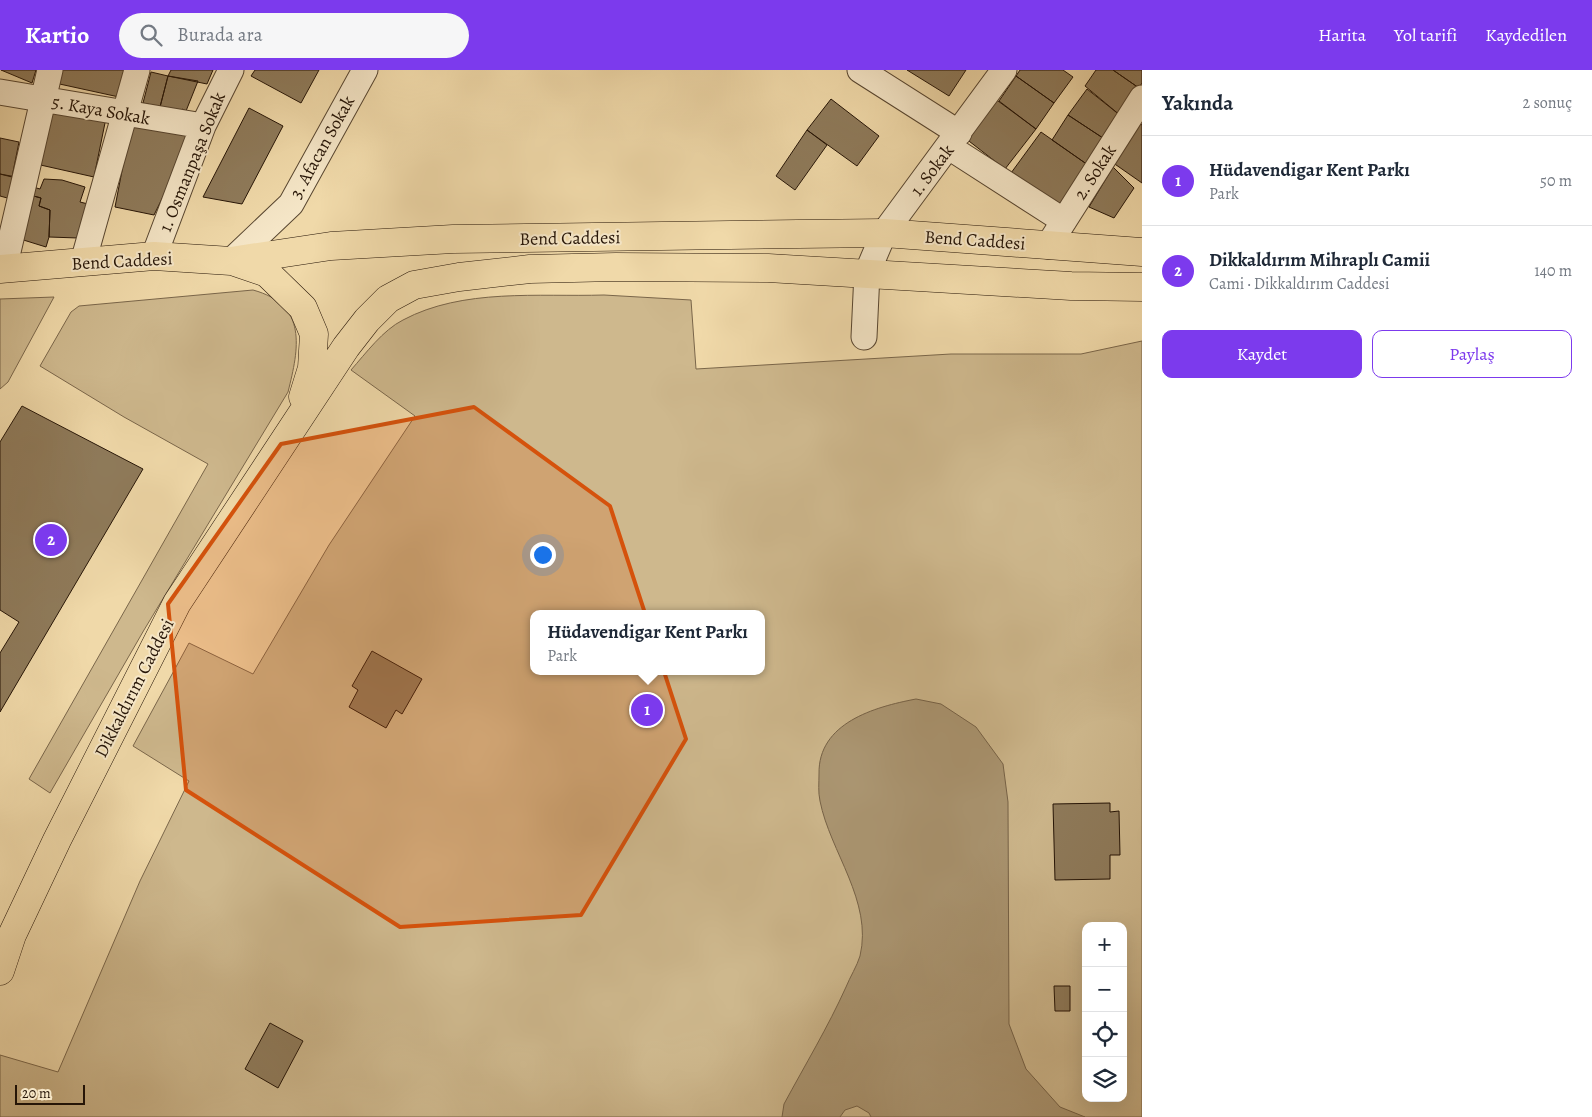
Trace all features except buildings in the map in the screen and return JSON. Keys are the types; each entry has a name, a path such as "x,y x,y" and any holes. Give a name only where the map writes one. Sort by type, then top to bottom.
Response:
{"main road":[{"name":"Bend Caddesi","path":"2,269 154,256 231,261 331,246 453,239 884,233 1142,252"},
{"path":"231,261 267,273 303,308 314,334 312,368 296,420"},
{"name":"Bend Caddesi","path":"296,420 367,320 388,299 414,285 459,277 530,269 616,267 768,268 1072,286 1142,287"},
{"name":"Dikkaldırım Caddesi","path":"0,971 6,942 177,603 296,420"}],"street":[{"path":"2,269 50,70"},
{"path":"83,262 137,70"},
{"name":"1. Osmanpaşa Sokak","path":"154,256 203,126 231,70"},
{"name":"3. Afacan Sokak","path":"231,261 291,204 365,70"},
{"path":"860,70 1064,221"},
{"name":"1. Sokak","path":"864,337 867,274 884,233 1004,70"},
{"name":"5. Kaya Sokak","path":"0,92 203,126"},
{"name":"2. Sokak","path":"1048,246 1142,98"}],"highlighted area":[{"path":"474,407 610,506 686,739 581,915 400,927 186,790 168,604 281,444"}],"shaded area":[{"path":"253,290 271,297 283,306 291,317 295,330 296,344 295,360 288,392 144,630 50,793 29,779 208,464 124,417 40,366 71,312 79,306"},
{"path":"604,295 691,300 696,369 951,354 1081,354 1142,341 1142,1117 0,1117 0,1055 58,1072 140,881 189,781 133,746 189,643 253,674 329,545 415,416 351,370 375,342 403,320 426,310 450,303 501,296"},
{"path":"54,297 8,382 0,389 0,299"},
{"path":"916,699 941,704 976,727 1003,764 1008,802 1009,1024 1026,1069 1060,1107 1085,1117 871,1117 869,1113 857,1106 845,1110 840,1117 782,1117 784,1104 832,1017 860,956 861,916 856,896 832,839 820,801 819,774 821,756 828,742 838,730 851,720 883,707"}],"place":[{"name":"Dikkaldırım Mihraplı Camii","path":"51,540"},
{"name":"Hüdavendigar Kent Parkı","path":"647,710"}]}
